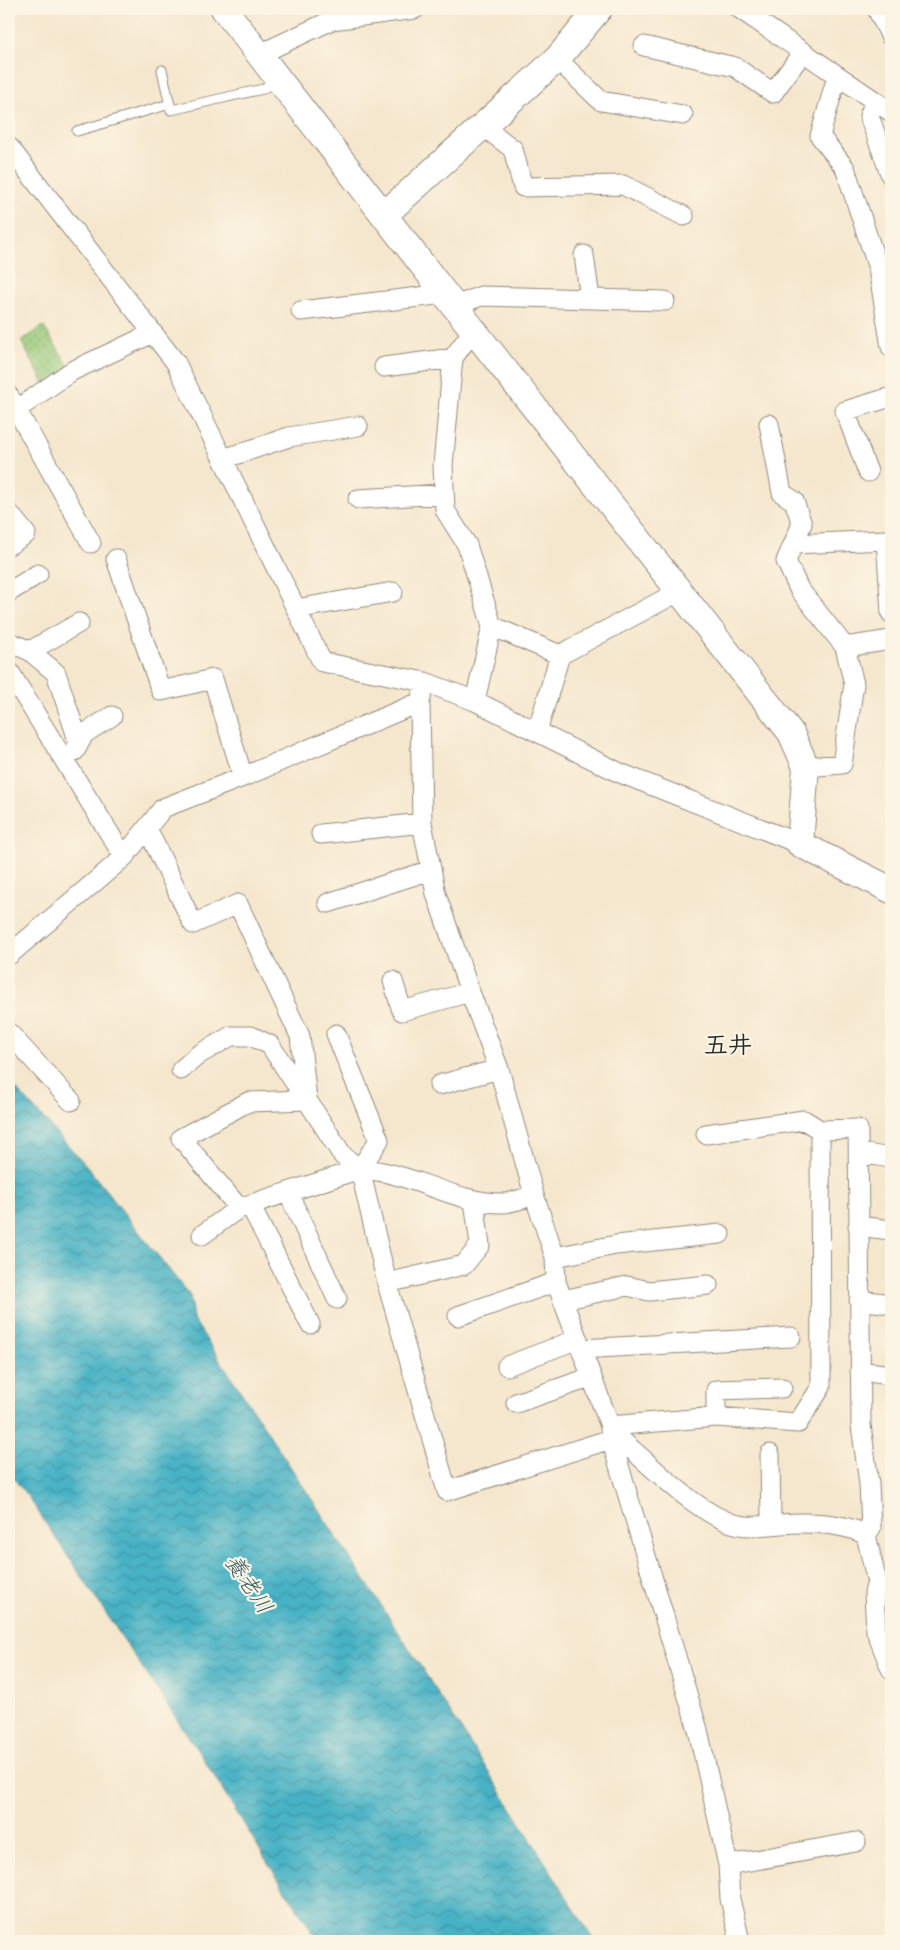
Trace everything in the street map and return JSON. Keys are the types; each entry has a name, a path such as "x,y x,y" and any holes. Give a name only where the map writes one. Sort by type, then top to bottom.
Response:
{"street":[{"path":"224,9 791,733 806,767 800,844"},
{"path":"260,54 332,14 415,9"},
{"path":"384,215 484,127 556,59 599,9"},
{"path":"740,9 891,112"},
{"path":"877,9 891,37"},
{"path":"644,46 735,67 773,93 803,52"},
{"path":"556,59 601,101 683,116"},
{"path":"837,76 820,136 846,168 878,268 891,347"},
{"path":"875,102 869,116 891,176"},
{"path":"484,127 513,149 523,187 623,185 684,216"},
{"path":"9,147 176,363 322,662 426,682 475,701 620,774 800,844 891,890"},
{"path":"584,255 590,299"},
{"path":"301,311 481,296 665,301"},
{"path":"474,329 453,358 443,465 445,510 467,546 492,626 475,701"},
{"path":"91,543 13,403 72,371 153,333"},
{"path":"384,367 453,358"},
{"path":"868,472 845,412 891,398"},
{"path":"770,424 782,493 794,501 802,524 786,561 799,589 845,647 854,684 842,764 806,767"},
{"path":"223,459 289,437 358,426"},
{"path":"358,499 444,494"},
{"path":"9,513 26,534 9,545"},
{"path":"794,544 886,540 891,613"},
{"path":"116,559 161,691 213,679 243,777"},
{"path":"9,592 38,574"},
{"path":"537,732 560,655 680,591"},
{"path":"296,609 393,592"},
{"path":"30,651 79,623"},
{"path":"492,626 560,655"},
{"path":"845,647 891,640"},
{"path":"9,642 30,651 56,673 79,743"},
{"path":"9,671 124,857"},
{"path":"426,682 420,702 422,823 436,894 499,1069 534,1195 554,1257 556,1282 611,1433 698,1730 728,1865 730,1899 740,1941"},
{"path":"9,955 124,857 163,808 243,777 420,702"},
{"path":"67,766 84,734 112,716"},
{"path":"320,834 422,823"},
{"path":"147,828 193,924 238,904 300,1036 306,1100"},
{"path":"328,903 431,870"},
{"path":"393,981 402,1011 470,992"},
{"path":"9,1034 71,1101"},
{"path":"336,1034 379,1140 360,1169"},
{"path":"181,1070 198,1055 231,1036 250,1036 270,1045 343,1156 360,1169 386,1283 447,1491 611,1433 716,1417 798,1423 821,1386 820,1130"},
{"path":"439,1085 499,1069"},
{"path":"306,1100 248,1102 181,1138 245,1206 310,1324"},
{"path":"706,1134 804,1120 820,1130 858,1129 861,1425 869,1484 871,1528 866,1535"},
{"path":"859,1154 891,1158"},
{"path":"202,1234 245,1206 360,1169 379,1170 474,1200 505,1203 534,1195"},
{"path":"288,1192 337,1298"},
{"path":"386,1283 464,1265 480,1245 474,1200"},
{"path":"858,1226 891,1230"},
{"path":"554,1257 616,1245 720,1234"},
{"path":"458,1316 556,1282"},
{"path":"563,1300 627,1286 649,1291 708,1285"},
{"path":"859,1300 891,1304"},
{"path":"507,1366 580,1344 790,1338"},
{"path":"860,1371 891,1375"},
{"path":"516,1403 592,1377"},
{"path":"716,1417 716,1390 782,1388"},
{"path":"611,1433 686,1495 726,1522 751,1527 780,1524 825,1524 855,1529 866,1535 884,1581 874,1593 876,1631 891,1669"},
{"path":"770,1454 771,1525"},
{"path":"728,1865 856,1842"}],"lane":[{"path":"162,70 171,110 263,89 278,79"},
{"path":"77,131 170,104"}],"green space":[{"path":"43,326 72,371 47,389 21,341"}],"water":[{"name":"養老川","path":"9,1081 85,1164 190,1296 193,1319 446,1706 594,1941 319,1941 208,1766 29,1498 9,1472"}],"district":[{"name":"五井","path":"728,1044"}]}
